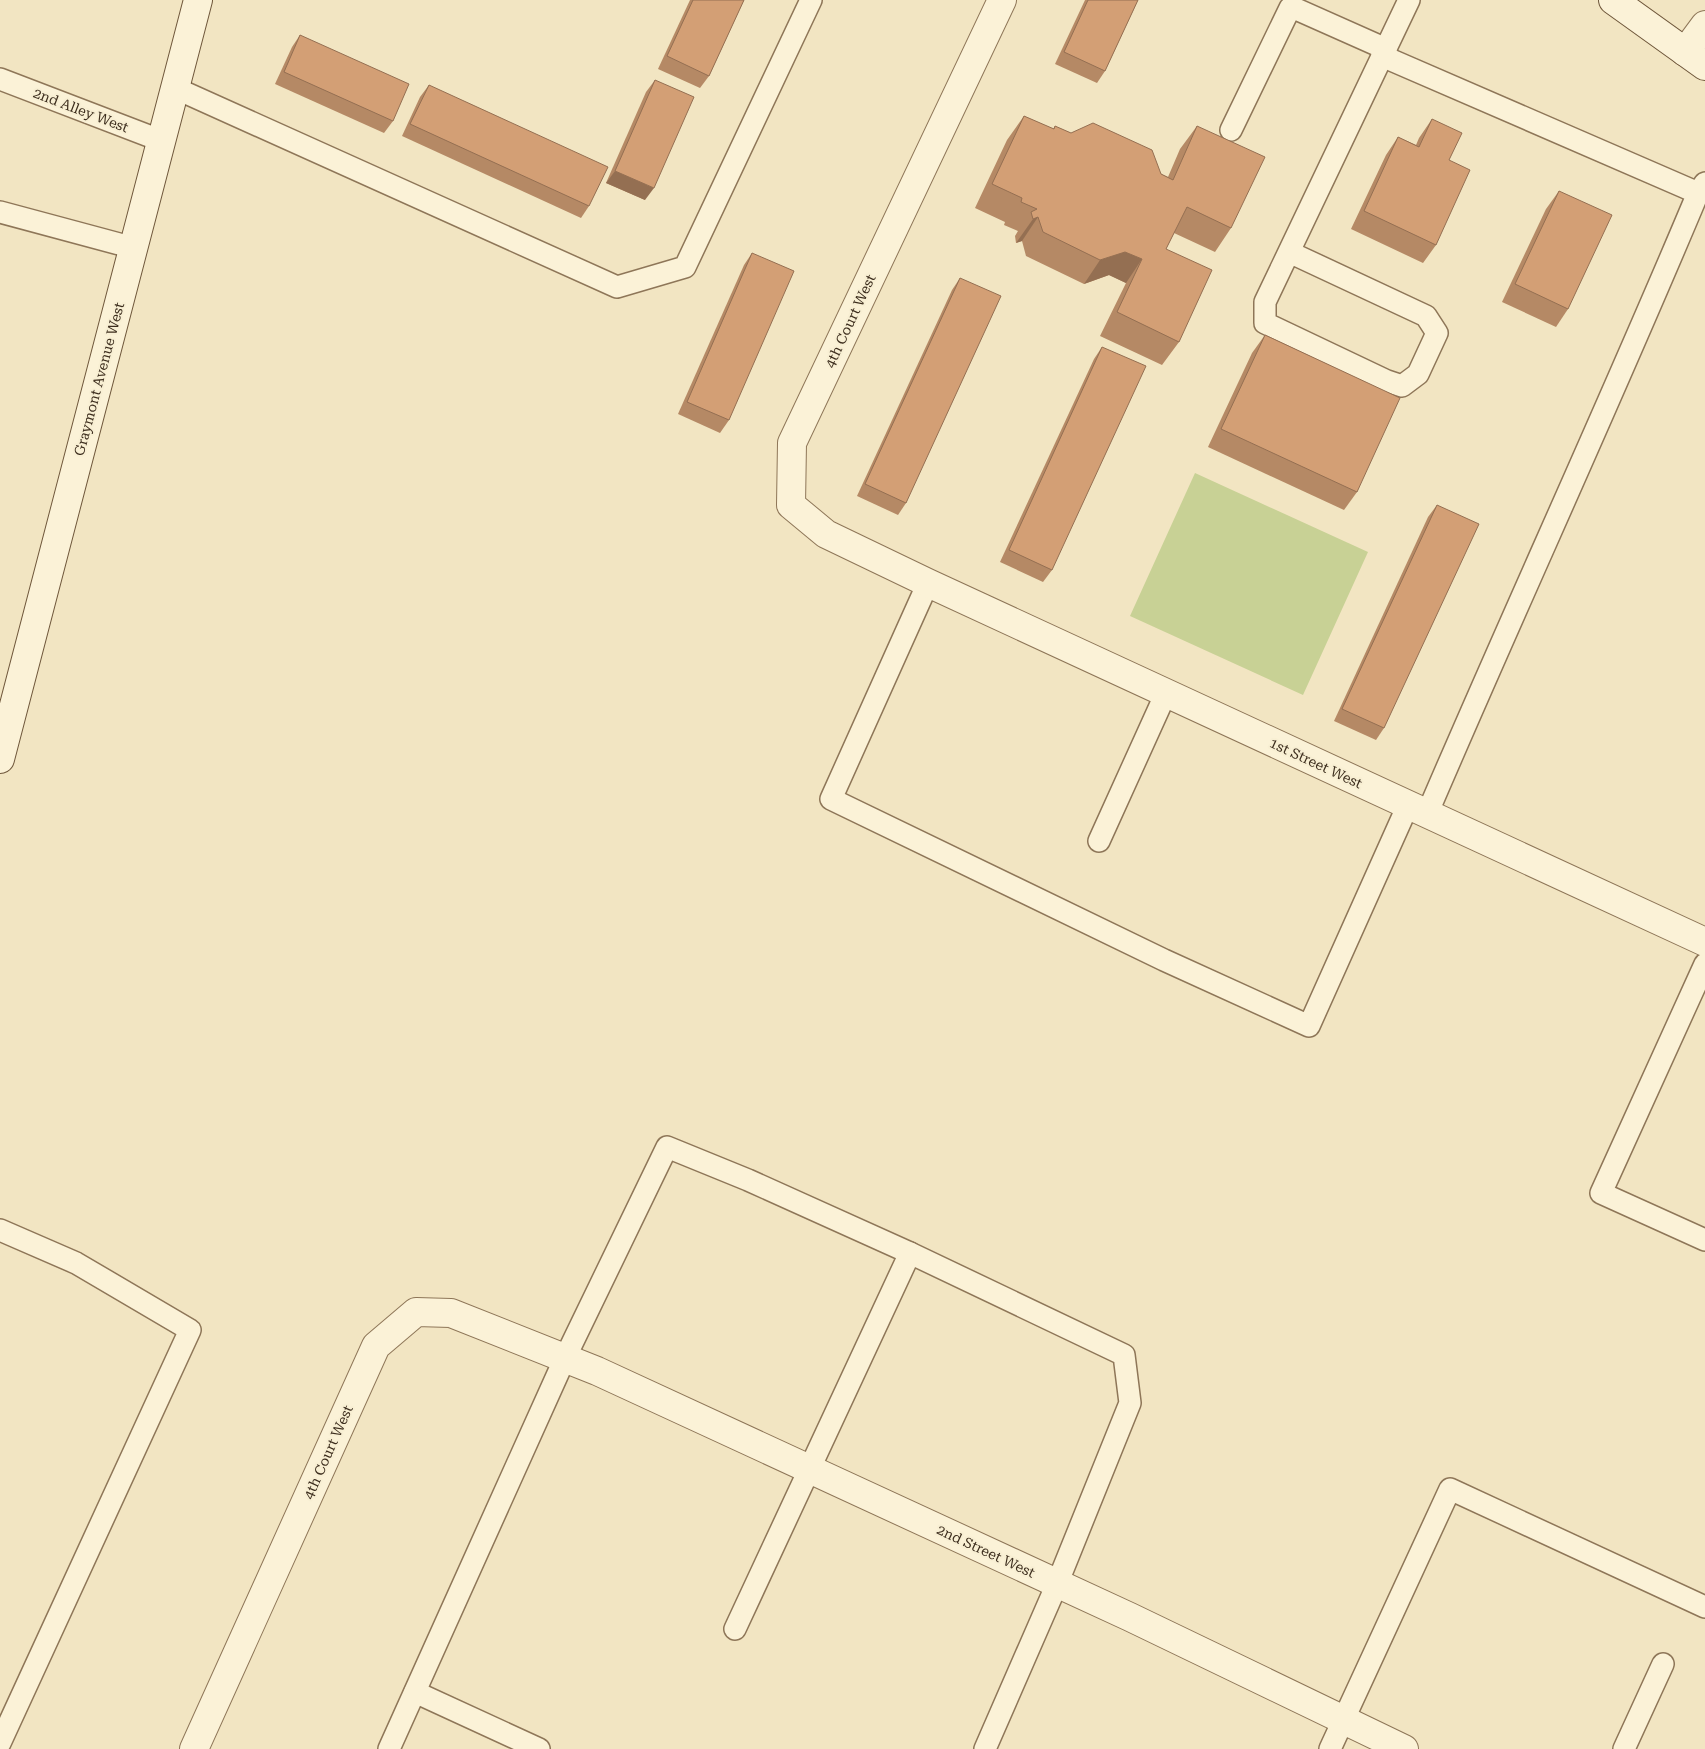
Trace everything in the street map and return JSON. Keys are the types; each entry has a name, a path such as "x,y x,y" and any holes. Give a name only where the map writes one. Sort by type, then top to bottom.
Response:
{"street":[{"name":"Graymont Avenue West","path":"0,759 198,0"},
{"name":"4th Court West","path":"928,583 826,534 791,505 792,444 1002,0"},
{"path":"1613,0 1695,59 1705,25"},
{"name":"1st Street West","path":"928,583 1705,942"},
{"name":"4th Court West","path":"194,1749 376,1346 416,1312 451,1313 564,1358"},
{"name":"2nd Street West","path":"564,1358 597,1371 810,1469 1404,1749"}],"lane":[{"path":"175,88 618,288 685,267 811,0"},
{"path":"1289,252 1426,316 1437,333 1418,374 1402,386 1387,381 1265,323 1265,302 1409,0"},
{"path":"928,583 831,799 1164,960 1309,1026 1418,809 1523,591 1640,332 1702,188 1384,52 1292,4 1231,130"},
{"name":"2nd Alley West","path":"0,80 162,141"},
{"path":"0,212 134,248"},
{"path":"1099,841 1166,694"},
{"path":"1705,964 1601,1193 1705,1240"},
{"path":"389,1749 564,1358 667,1147 748,1180 910,1253 1124,1355 1130,1403 1056,1584 985,1749"},
{"path":"0,1230 76,1264 190,1330 0,1743"},
{"path":"735,1629 910,1253"},
{"path":"1330,1749 1450,1489 1705,1607"},
{"path":"1624,1749 1663,1664"},
{"path":"415,1692 539,1749"}],"green space":[{"path":"1195,473 1368,552 1303,695 1130,616"}],"building":[{"path":"693,0 744,0 709,76 667,56"},
{"path":"1088,0 1138,0 1105,71 1064,52"},
{"path":"300,35 409,84 393,121 284,72"},
{"path":"655,80 694,97 654,188 615,171"},
{"path":"429,85 608,167 589,206 410,124"},
{"path":"1024,116 1054,129 1055,126 1071,133 1093,123 1152,150 1161,174 1173,180 1197,126 1265,157 1231,228 1187,207 1166,249 1212,270 1179,342 1117,312 1142,259 1125,252 1100,260 1043,232 1038,217 1033,219 1031,212 1037,209 1021,202 1022,198 992,184"},
{"path":"1432,119 1462,133 1449,160 1470,170 1436,245 1364,211 1398,137 1419,147"},
{"path":"1559,191 1612,215 1568,309 1515,284"},
{"path":"752,253 794,271 729,420 687,402"},
{"path":"960,278 1001,296 906,503 865,484"},
{"path":"1265,335 1400,398 1357,492 1221,429"},
{"path":"1102,347 1146,366 1052,570 1009,550"},
{"path":"1437,505 1479,524 1384,728 1342,709"}]}
